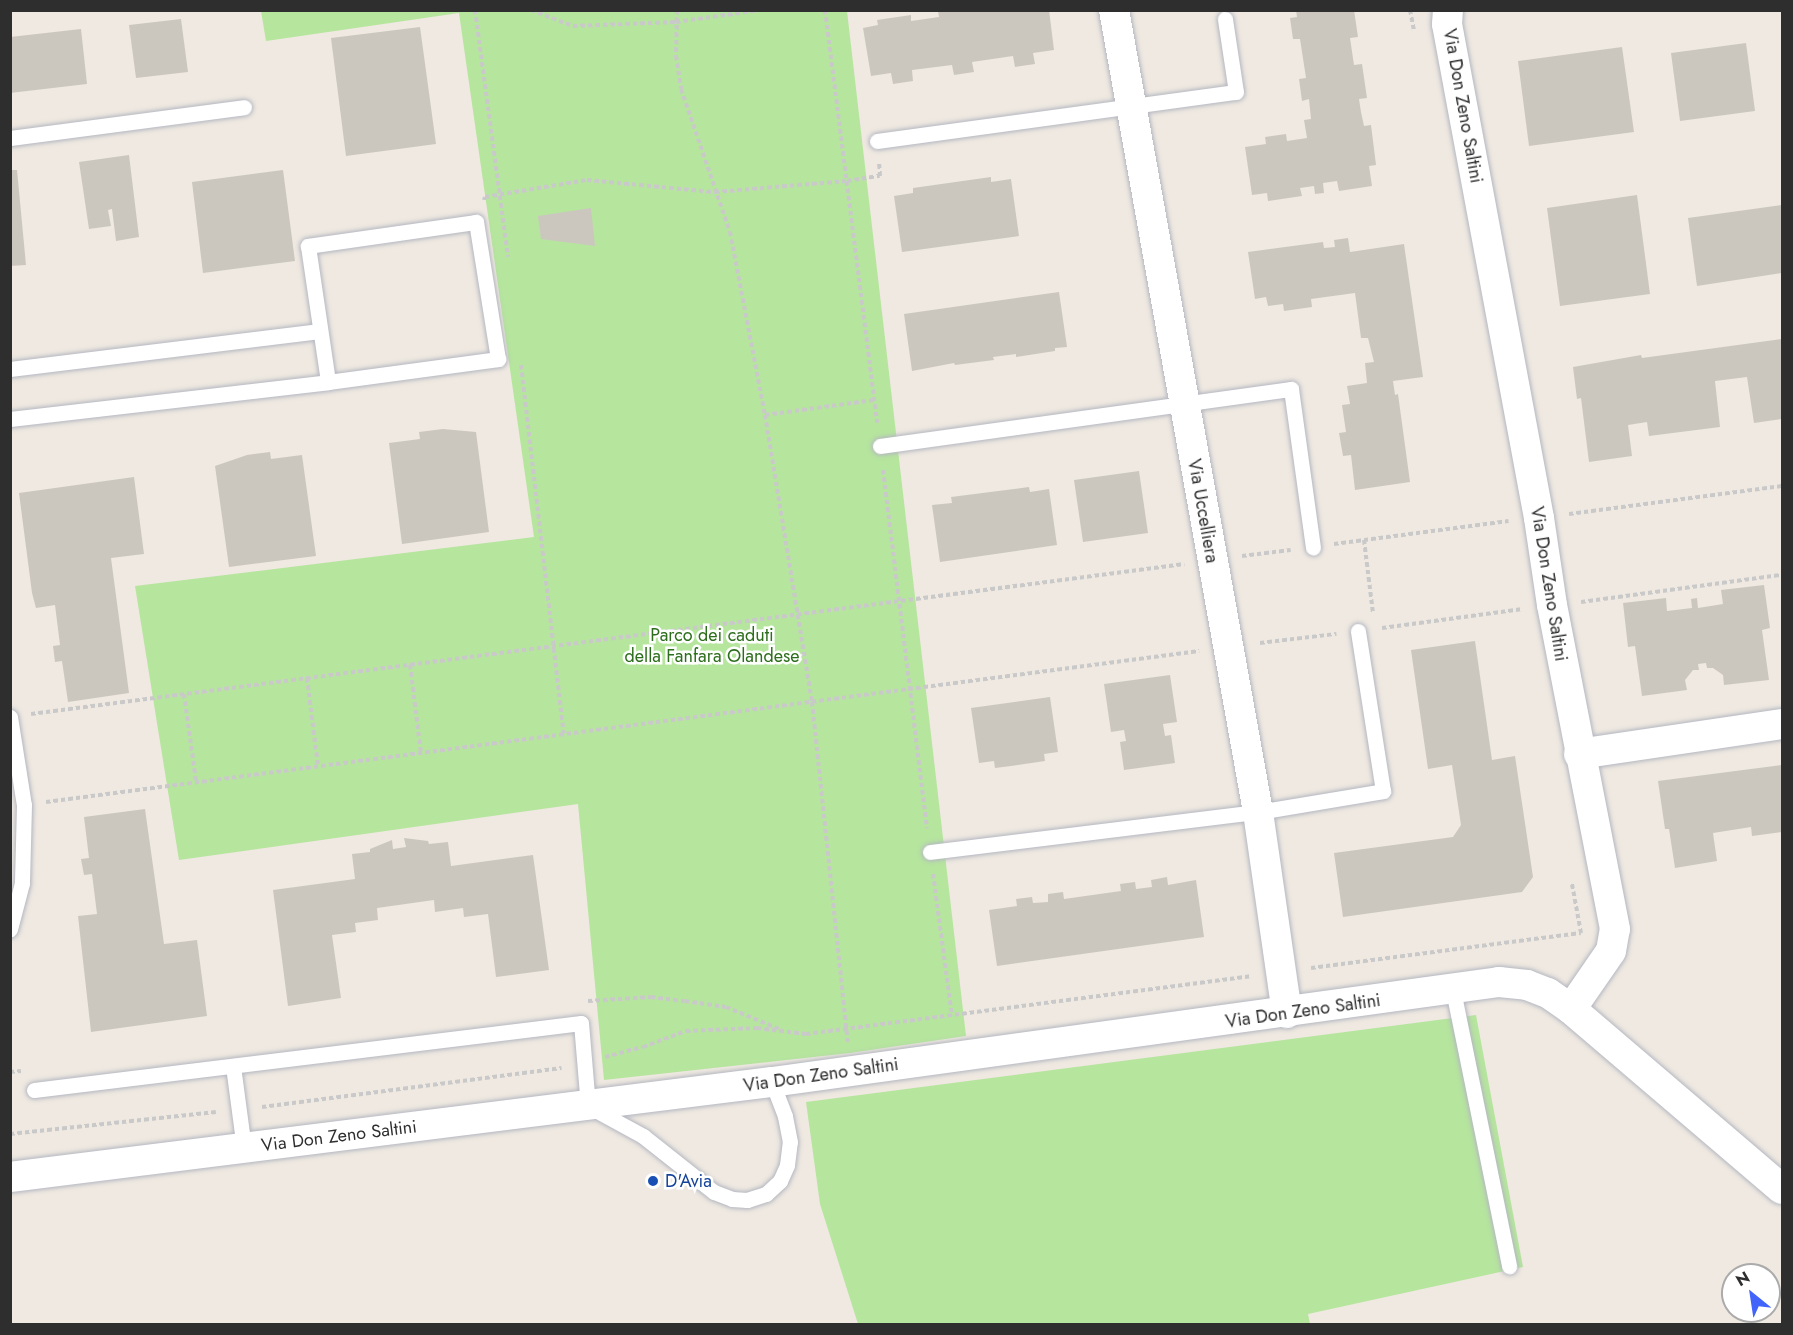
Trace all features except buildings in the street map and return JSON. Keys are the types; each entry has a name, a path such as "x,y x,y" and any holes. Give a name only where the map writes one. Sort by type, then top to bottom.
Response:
{"street":[{"name":"Via Uccelliera","path":"1114,10 1258,812 1287,1013"},
{"name":"Via Don Zeno Saltini","path":"10,1177 772,1082 1500,982 1527,985 1548,993 1571,1009 1611,951 1615,929 1579,754 1539,518 1447,24 1448,10"},
{"path":"1579,754 1782,724"},
{"path":"1571,1009 1782,1189"}],"lane":[{"path":"877,141 1236,92 1225,19"},
{"path":"10,138 244,107"},
{"path":"10,419 328,382 498,359 476,222 308,246 328,382"},
{"path":"10,369 320,331"},
{"path":"880,446 1291,389 1313,547"},
{"path":"930,852 1258,812 1383,791 1358,631"},
{"path":"10,929 21,883 24,805 16,716"},
{"path":"1453,990 1509,1266"},
{"path":"34,1090 581,1023 588,1106 643,1137 714,1192 732,1199 747,1200 766,1194 780,1181 787,1165 790,1142 785,1116 772,1082"},
{"path":"233,1066 244,1148"}],"path":[{"path":"475,10 509,266"},
{"path":"531,10 573,26 676,22 760,10"},
{"path":"677,10 676,56 681,89 730,231 765,415 795,615 812,702 846,1029 853,1070"},
{"path":"825,10 952,1016"},
{"path":"476,222 485,197 587,180 715,192 880,176 877,141"},
{"path":"520,361 564,734"},
{"path":"765,415 874,400"},
{"path":"16,716 1782,486"},
{"path":"1364,540 1375,629"},
{"path":"24,805 1782,575"},
{"path":"410,665 421,753"},
{"path":"307,678 318,766"},
{"path":"184,694 196,782"},
{"path":"10,1134 239,1110 585,1065 686,1031 757,1028 783,1030"}],"green space":[{"name":"Parco dei caduti della Fanfara Olandese","path":"261,11 847,11 966,1036 850,1053 604,1080 578,804 179,860 135,586 534,537 459,13 266,41"},
{"path":"1476,1015 1523,1267 1308,1314 1310,1324 858,1324 820,1204 806,1102"}],"place":[{"name":"D'Avia","path":"653,1181"}]}
